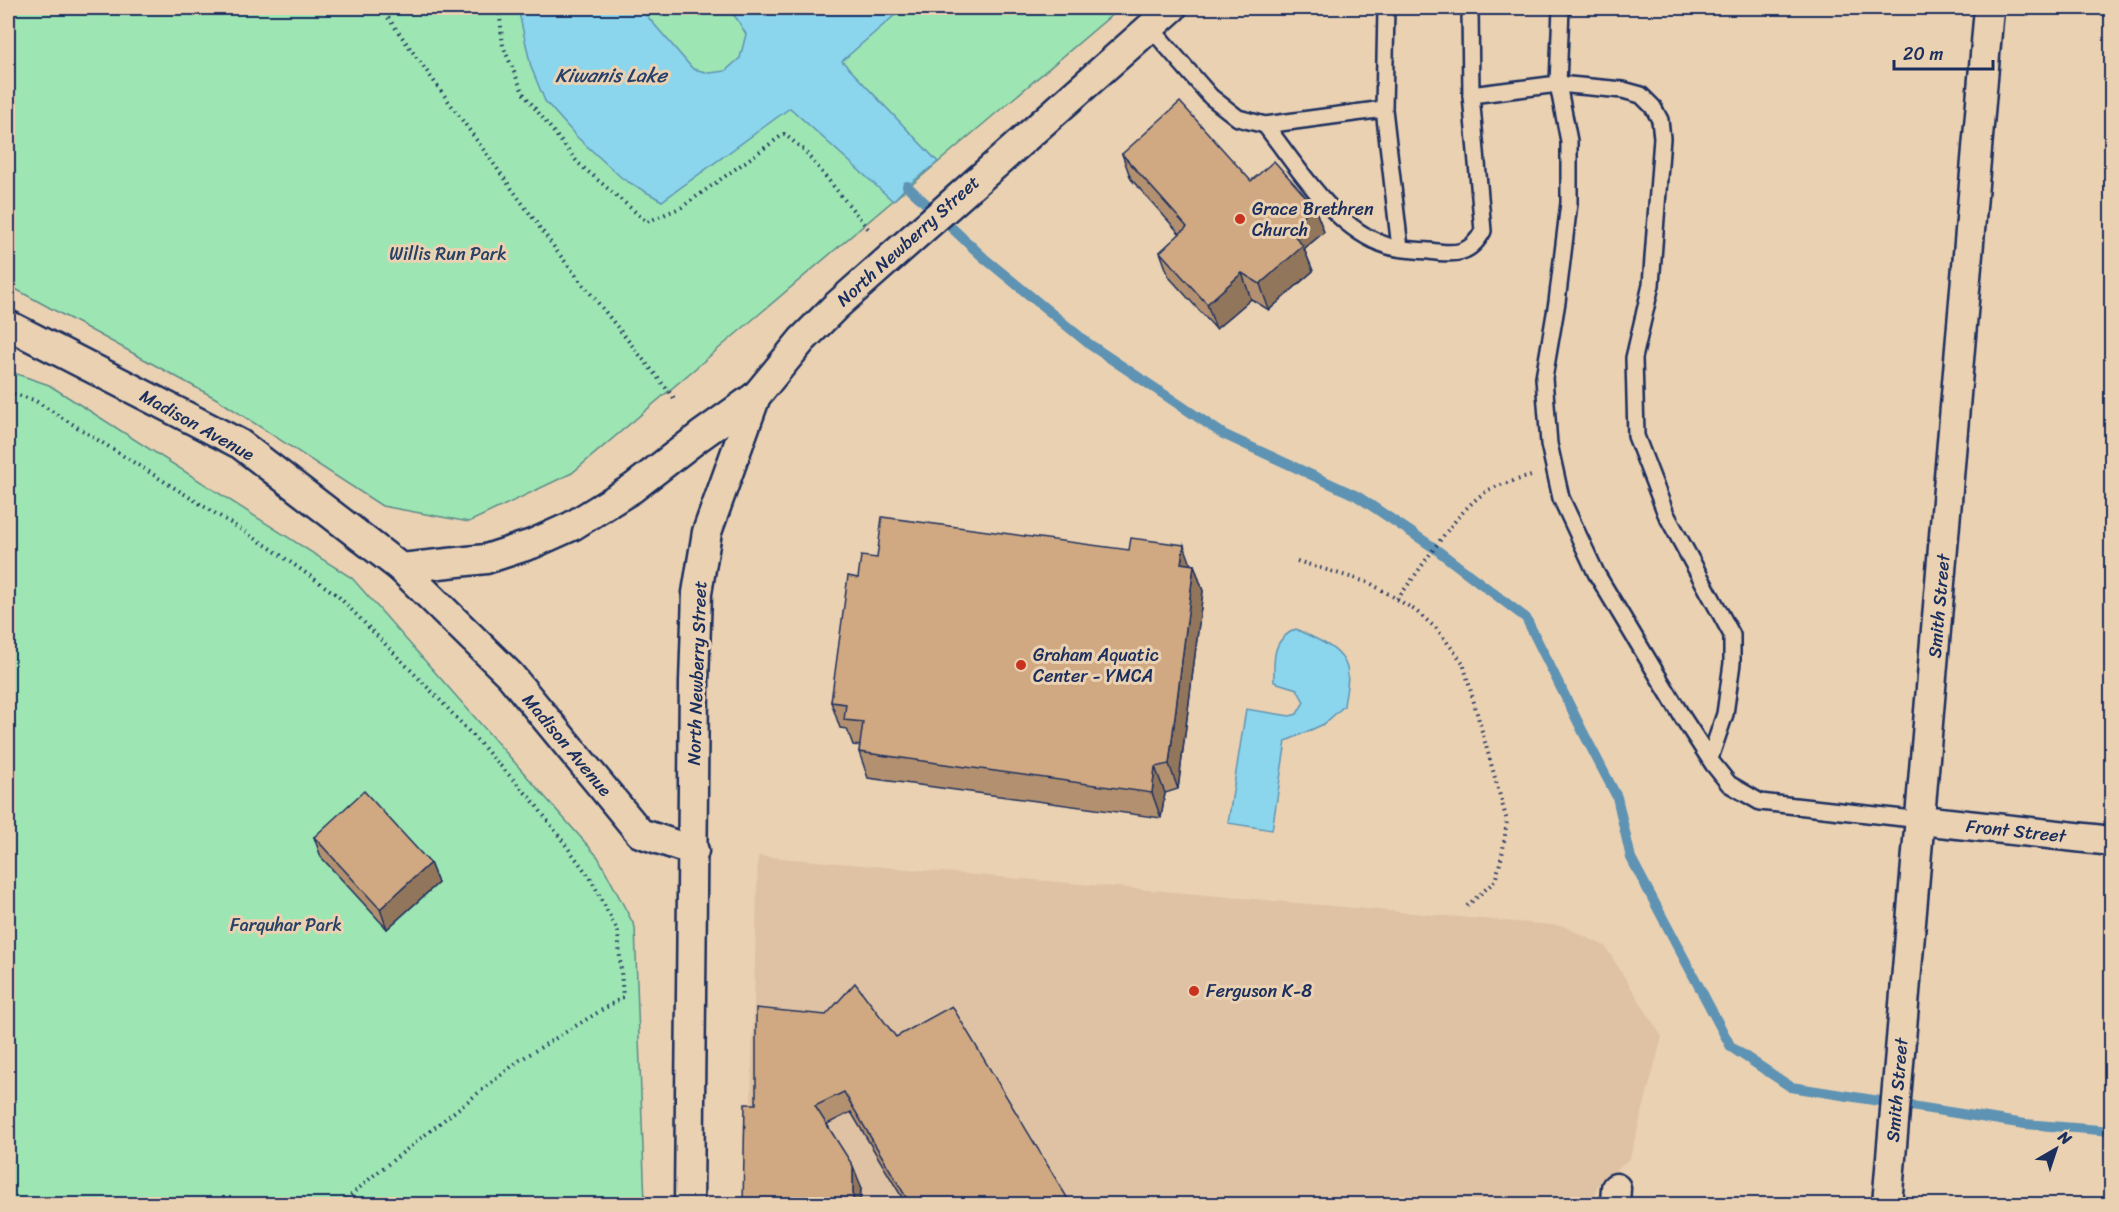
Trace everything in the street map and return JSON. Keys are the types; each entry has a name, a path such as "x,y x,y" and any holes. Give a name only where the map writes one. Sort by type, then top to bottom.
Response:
{"street":[{"name":"North Newberry Street","path":"689,1204 697,594 707,532 756,396 802,340 904,244 1172,8"},
{"name":"Smith Street","path":"1887,1204 1989,8"},
{"name":"Madison Avenue","path":"8,326 240,444 401,568 510,675 640,833 694,850"},
{"path":"401,568 486,559 532,544 572,526 633,488 756,396"},
{"name":"Front Street","path":"1921,820 2112,841"}],"lane":[{"path":"1386,8 1384,109 1400,248"},
{"path":"1265,125 1314,189 1343,221 1359,233 1389,247 1437,252 1467,251 1477,242 1483,231 1471,95 1470,8"},
{"path":"1561,8 1557,84 1569,141 1569,203 1557,302 1544,378 1549,444 1561,498 1596,573 1683,718 1729,784 1760,802 1921,820"},
{"path":"1150,27 1211,97 1238,118 1265,125 1384,109"},
{"path":"1471,95 1557,84 1623,90 1641,96 1653,107 1660,120 1662,138 1651,285 1634,358 1636,436 1666,514 1732,635 1732,663 1725,714 1710,758"}],"path":[{"path":"381,8 559,254 674,398"},
{"path":"499,8 503,46 523,93 578,163 647,222 681,207 784,134 804,150 870,231"},
{"path":"8,392 34,400 269,547 337,595 438,698 534,801 591,879 618,932 623,997 520,1060 341,1204"},
{"path":"1397,599 1449,529 1487,491 1516,480 1555,471"},
{"path":"1297,561 1370,583 1397,599 1437,629 1463,663 1508,821 1495,881 1467,906"}],"shaded area":[{"name":"Ferguson K-8","path":"758,856 1563,926 1605,946 1662,1037 1630,1158 1597,1186 1594,1204 748,1204"}],"green space":[{"name":"Willis Run Park","path":"8,8 1120,8 572,473 469,522 382,506 217,399 8,285"},
{"name":"Farquhar Park","path":"8,371 49,385 352,578 598,857 635,927 645,1204 8,1204"}],"water":[{"name":"Kiwanis Lake","path":"518,8 640,8 693,69 710,73 725,71 740,58 746,34 727,8 903,8 842,61 938,162 907,186 893,201 790,108 662,201 623,179 577,137 545,101 531,67"},
{"path":"1296,629 1326,644 1344,660 1348,677 1344,706 1324,724 1286,741 1272,830 1228,823 1246,709 1290,716 1297,714 1304,702 1297,689 1274,682 1274,658 1278,645 1288,633"}],"building":[{"name":"Grace Brethren Church","path":"1180,102 1251,181 1274,161 1314,206 1289,229 1303,246 1260,284 1242,273 1207,304 1160,252 1187,227 1122,154"},
{"name":"Graham Aquatic Center - YMCA","path":"882,517 1129,550 1131,538 1184,545 1181,563 1194,565 1169,764 1155,767 1152,793 859,752 863,722 844,720 846,704 831,702 848,576 858,578 861,556 877,558"},
{"path":"364,791 430,863 380,909 314,837"},
{"path":"855,983 896,1037 952,1006 1071,1204 910,1204 844,1092 815,1106 853,1166 853,1204 743,1204 745,1104 756,1104 756,1008 826,1015"}],"waterway":[{"path":"907,186 984,258 1089,344 1223,434 1357,496 1433,547 1526,618 1617,797 1631,858 1731,1047 1791,1087 2025,1124 2112,1131"}],"place":[{"name":"Grace Brethren Church","path":"1240,219"},
{"name":"Graham Aquatic Center - YMCA","path":"1021,665"},
{"name":"Ferguson K-8","path":"1194,991"}]}
